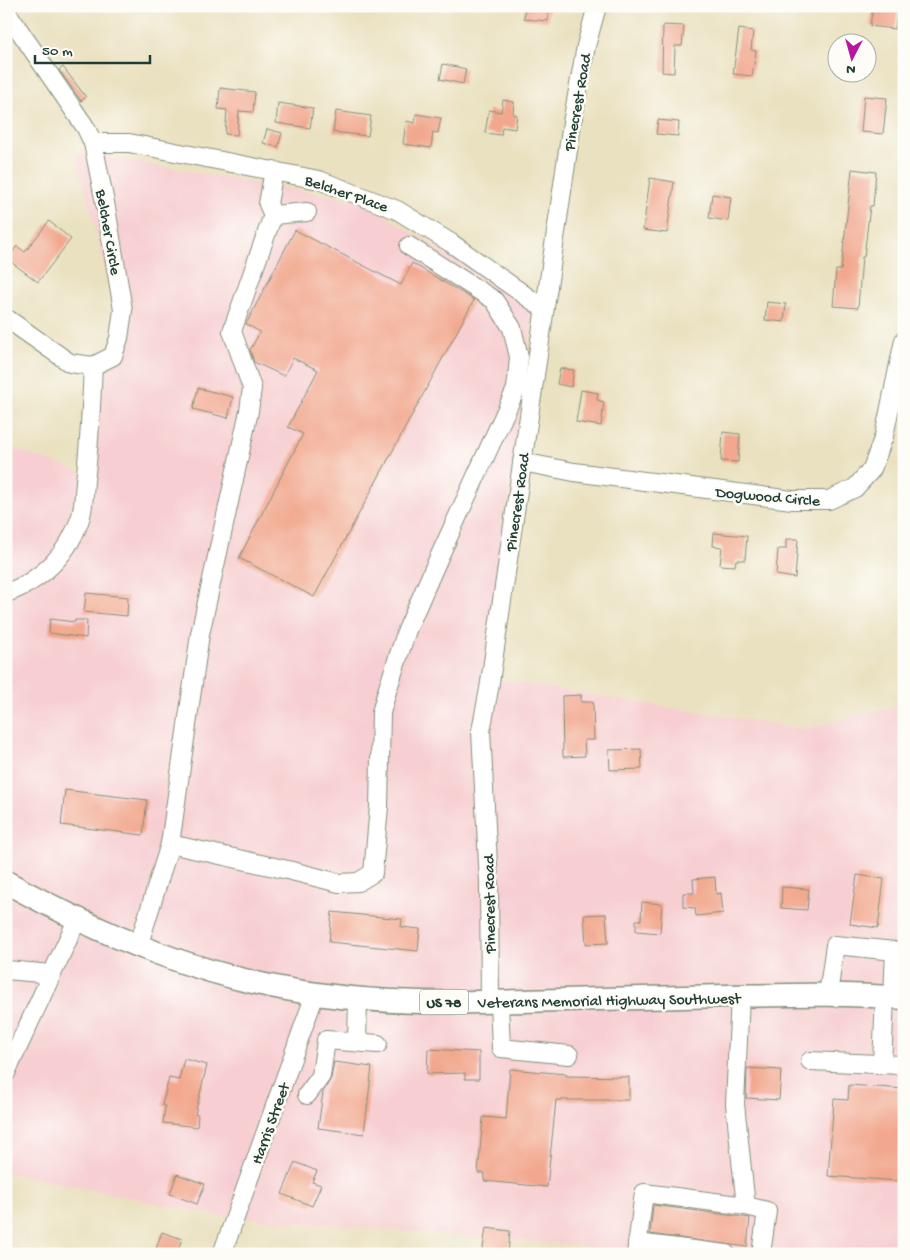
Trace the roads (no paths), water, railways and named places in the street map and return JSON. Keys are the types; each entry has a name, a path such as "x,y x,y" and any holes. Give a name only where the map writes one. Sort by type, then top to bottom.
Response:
{"main road":[{"name":"Veterans Memorial Highway Southwest","path":"6,882 77,920 138,947 206,970 262,985 318,994 439,1002 828,995 894,998"}],"street":[{"name":"Pinecrest Road","path":"569,1055 501,1048 495,1002 481,731 572,123 586,46 597,6"},
{"name":"Belcher Circle","path":"6,11 86,128 93,143 123,310 119,338 112,356 93,366"},
{"name":"Belcher Place","path":"93,143 129,143 319,180 397,210 543,308"},
{"path":"138,947 170,844 200,634 249,411 252,388 232,331 273,215 268,204 274,170"},
{"path":"273,215 307,212"},
{"path":"170,844 339,883 358,882 373,873 379,807 381,713 387,691 407,630 516,389 519,357 512,328 494,300 407,251 420,224"},
{"path":"6,318 70,363 93,366 89,453 81,515 68,546 49,569 17,590 6,593"},
{"name":"Dogwood Circle","path":"522,462 574,472 792,500 829,500 855,488 872,469 884,436 904,340"},
{"path":"8,1063 77,920"},
{"path":"828,995 835,945 895,951 894,998 882,1064"},
{"path":"6,970 52,974"},
{"name":"Harris Street","path":"222,1254 313,1000 318,994"},
{"path":"740,996 735,1104 746,1206"},
{"path":"357,1042 358,998"},
{"path":"324,1055 326,1040 378,1044"},
{"path":"810,1061 901,1065"},
{"path":"726,1254 636,1249 644,1193 746,1206 767,1211 761,1254"}]}
